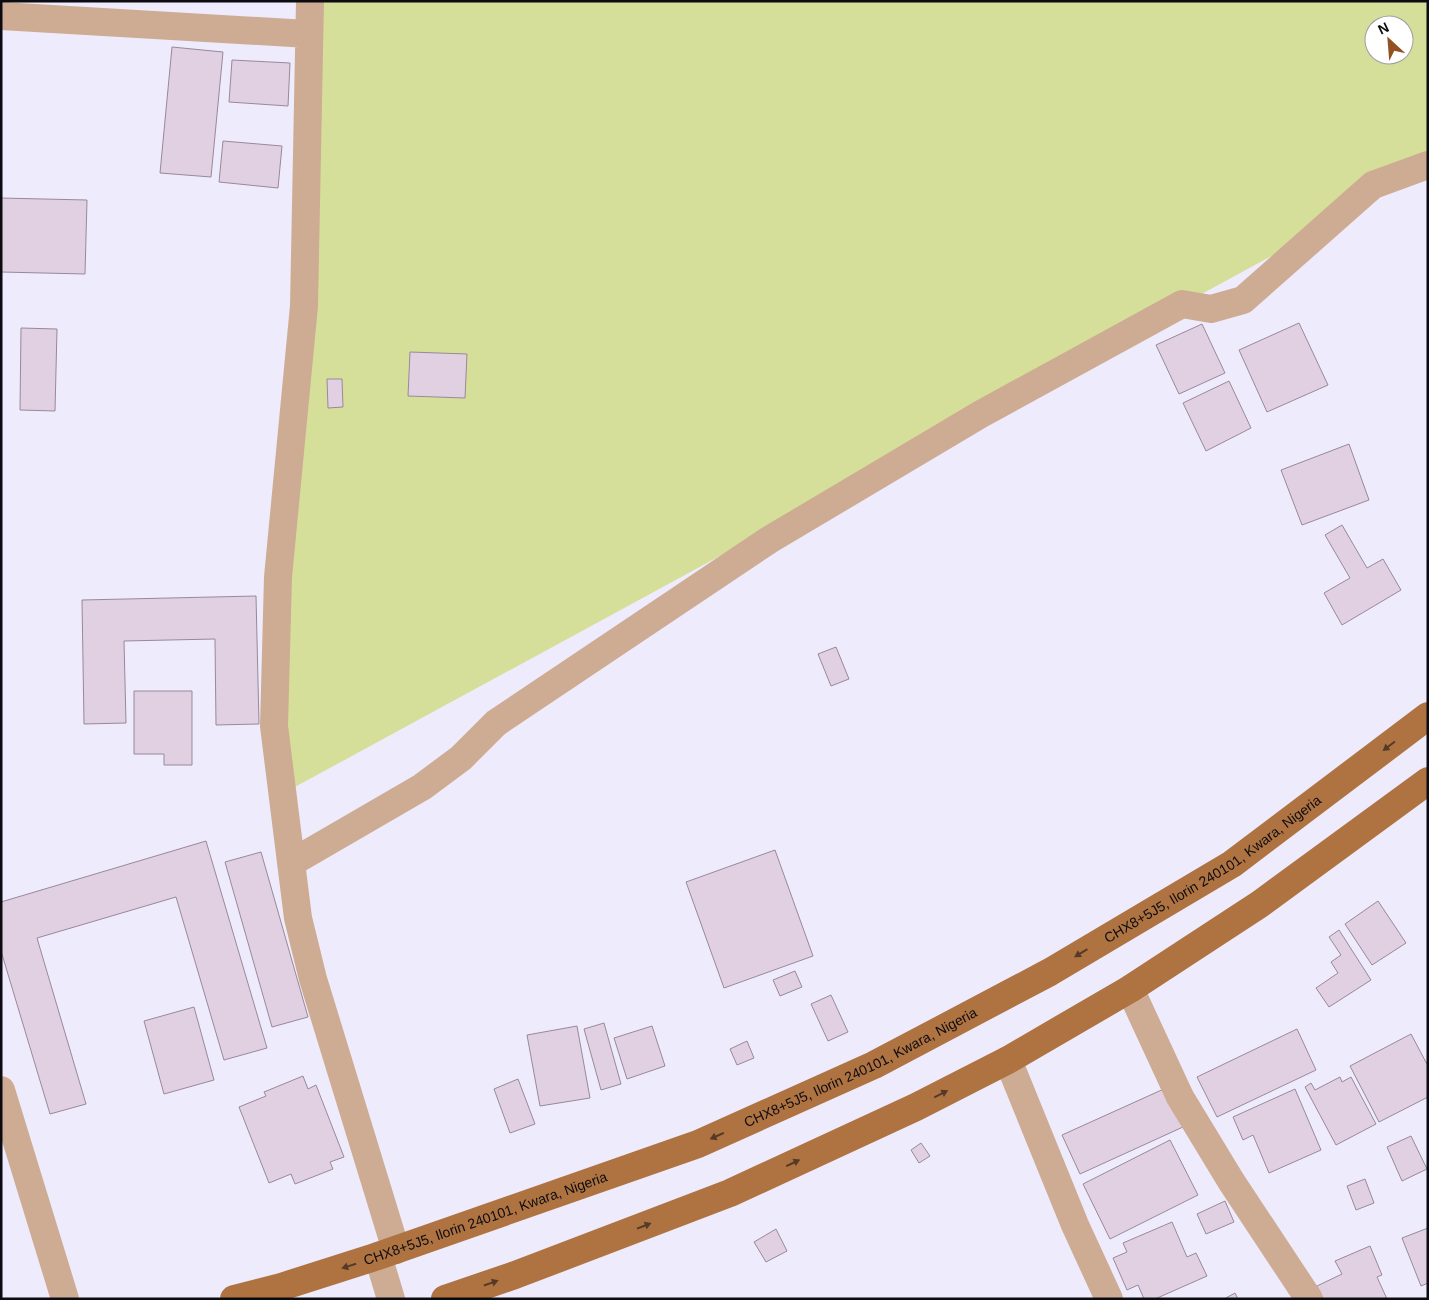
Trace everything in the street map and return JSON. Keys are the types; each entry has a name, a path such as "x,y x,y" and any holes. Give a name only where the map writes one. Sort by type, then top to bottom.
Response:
{"main road":[{"name":"CHX8+5J5, Ilorin 240101, Kwara, Nigeria","path":"234,1299 281,1287 387,1253 698,1144 874,1065 1050,972 1232,864 1428,716"},
{"path":"445,1299 515,1275 730,1193 916,1107 1008,1060 1130,989 1260,904 1428,781"}],"street":[{"path":"310,1 304,306 278,578 274,726 298,918 387,1253 391,1299"},
{"path":"1,16 308,34"},
{"path":"291,863 422,787 461,758 496,724 769,540 982,414 1182,304 1211,308 1243,300 1373,185 1428,165"},
{"path":"1130,989 1180,1096 1232,1181 1309,1299"},
{"path":"1008,1060 1075,1225 1109,1299"},
{"path":"1,1090 66,1299"}],"green space":[{"path":"315,1 1428,1 1428,171 282,794"}],"building":[{"path":"172,47 223,52 211,177 160,173"},
{"path":"232,60 290,63 288,106 229,102"},
{"path":"223,141 282,146 278,188 219,182"},
{"path":"1,198 87,200 85,274 1,272"},
{"path":"1299,323 1328,385 1267,412 1239,350"},
{"path":"1202,324 1225,373 1179,394 1156,345"},
{"path":"21,328 57,329 55,411 20,410"},
{"path":"410,352 467,354 465,398 408,396"},
{"path":"327,379 342,379 343,407 328,408"},
{"path":"1229,381 1251,428 1206,451 1183,403"},
{"path":"1349,444 1369,500 1302,525 1281,470"},
{"path":"1342,525 1367,568 1383,559 1401,590 1342,625 1324,593 1350,578 1325,535"},
{"path":"256,596 259,724 216,725 215,639 124,641 126,723 84,724 82,600"},
{"path":"836,647 849,679 831,686 818,654"},
{"path":"134,691 192,691 192,765 164,765 164,754 134,754"},
{"path":"206,841 267,1048 224,1060 176,897 37,938 86,1104 50,1114 1,951 1,902"},
{"path":"775,850 813,956 724,988 686,882"},
{"path":"261,852 308,1017 272,1027 225,862"},
{"path":"1378,901 1406,943 1372,965 1345,924"},
{"path":"1339,930 1371,980 1329,1007 1316,988 1338,973 1331,962 1341,955 1329,937"},
{"path":"795,971 802,987 780,996 773,980"},
{"path":"831,995 848,1032 828,1041 811,1004"},
{"path":"194,1007 214,1080 164,1094 144,1021"},
{"path":"604,1023 621,1084 601,1090 584,1029"},
{"path":"577,1026 590,1098 540,1106 527,1035"},
{"path":"652,1026 665,1066 627,1079 614,1038"},
{"path":"1297,1029 1316,1070 1217,1117 1197,1077"},
{"path":"1411,1034 1428,1066 1428,1097 1379,1122 1350,1066"},
{"path":"747,1041 754,1058 737,1065 730,1049"},
{"path":"303,1076 308,1089 316,1085 344,1157 330,1162 333,1169 295,1184 291,1174 269,1183 239,1107 266,1096 264,1092"},
{"path":"1340,1077 1342,1082 1351,1077 1376,1124 1336,1145 1305,1087 1311,1083 1315,1090"},
{"path":"518,1079 535,1124 510,1133 494,1089"},
{"path":"1166,1088 1183,1127 1080,1174 1062,1135"},
{"path":"1295,1089 1321,1150 1269,1173 1253,1135 1243,1140 1233,1117"},
{"path":"1411,1136 1427,1169 1402,1181 1387,1147"},
{"path":"1170,1140 1198,1195 1110,1239 1083,1184"},
{"path":"921,1143 930,1156 919,1163 911,1150"},
{"path":"1365,1179 1374,1203 1356,1210 1347,1186"},
{"path":"1225,1201 1234,1222 1206,1234 1197,1214"},
{"path":"1172,1222 1187,1257 1196,1253 1207,1276 1155,1299 1144,1299 1138,1285 1127,1290 1113,1258 1127,1252 1123,1243"},
{"path":"1428,1228 1428,1283 1421,1286 1402,1238"},
{"path":"776,1229 787,1251 766,1262 754,1242"},
{"path":"1370,1246 1382,1275 1377,1277 1387,1299 1323,1299 1317,1286 1342,1274 1335,1261"},
{"path":"1235,1293 1238,1299 1224,1299"}]}
